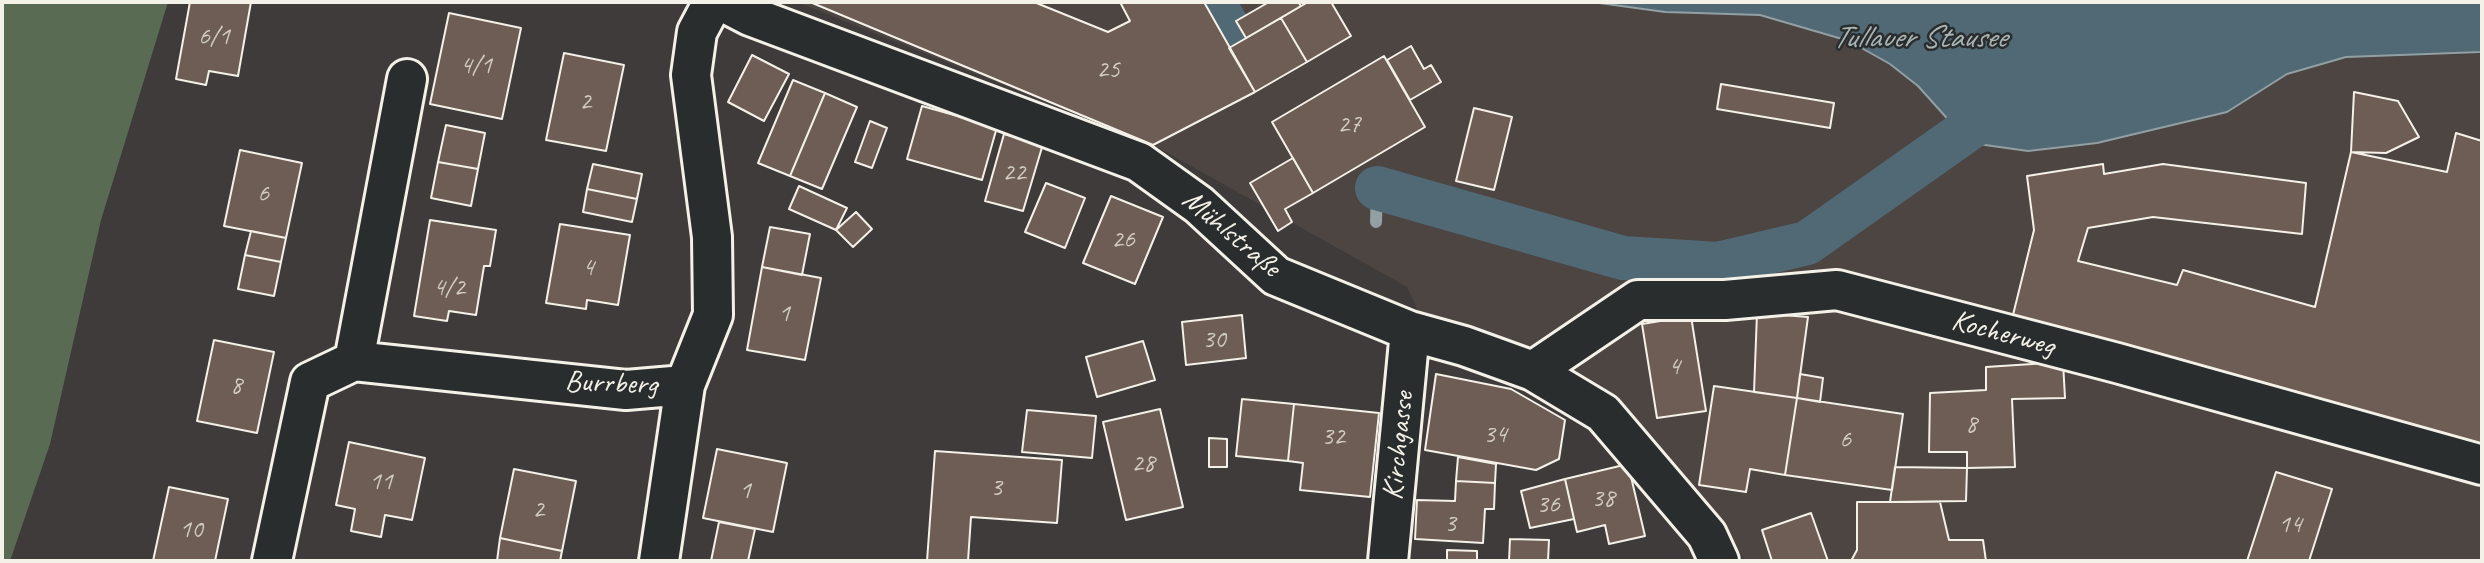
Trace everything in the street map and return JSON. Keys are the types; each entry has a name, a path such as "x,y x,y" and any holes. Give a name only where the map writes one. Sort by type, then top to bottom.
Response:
{"street":[{"name":"Burrberg","path":"354,361 625,390 685,384 713,315 712,237 691,75 697,32 713,2"},
{"name":"Mühlstraße","path":"723,2 750,16 1139,162 1199,205 1276,276 1410,331 1464,346 1533,371 1603,413 1707,535 1719,561"},
{"path":"272,561 310,382 354,361 407,79"},
{"name":"Kocherweg","path":"1533,371 1639,300 1725,300 1837,290 2117,363 2482,465"},
{"name":"Kirchgasse","path":"1388,561 1410,331"},
{"path":"659,561 685,384"}],"shaded area":[{"path":"797,2 1592,2 1665,12 1760,15 1849,41 1890,64 1918,86 1953,125 1978,143 2227,112 2287,74 2346,57 2482,54 2482,561 1746,561 1654,438 1547,358 1418,311 1407,287 1157,147"}],"green space":[{"path":"2,2 168,2 101,220 50,444 10,561 2,561"}],"water":[{"name":"Tullauer Stausee","path":"1592,2 2482,2 2482,52 2346,57 2287,74 2227,112 2097,143 2028,151 1978,144 1953,125 1918,86 1890,64 1849,41 1760,15 1665,12"}],"building":[{"path":"190,2 251,2 238,76 209,71 206,85 176,79"},
{"path":"810,2 1034,2 1108,32 1130,21 1120,2 1204,2 1255,92 1153,145"},
{"path":"1269,2 1298,2 1301,6 1246,38 1236,21"},
{"path":"1308,2 1331,2 1351,36 1307,62 1281,18"},
{"path":"449,13 521,28 502,119 430,104"},
{"path":"1281,18 1307,62 1255,92 1229,48"},
{"path":"1411,46 1424,69 1431,65 1441,82 1410,100 1387,60"},
{"path":"564,53 624,65 606,151 546,140"},
{"path":"752,55 789,74 764,121 728,102"},
{"path":"1384,56 1425,127 1313,193 1272,122"},
{"path":"793,80 825,93 790,176 758,163"},
{"path":"1721,84 1834,103 1830,128 1717,109"},
{"path":"2354,92 2398,101 2419,137 2386,153 2351,152"},
{"path":"825,93 857,107 822,189 790,176"},
{"path":"922,106 997,127 982,180 907,159"},
{"path":"1474,108 1512,117 1494,190 1456,181"},
{"path":"870,121 887,128 872,168 855,162"},
{"path":"446,125 485,133 478,169 438,162"},
{"path":"2456,133 2482,141 2482,444 2012,319 2034,230 2027,176 2103,164 2104,174 2163,164 2306,183 2302,234 2153,217 2088,228 2078,261 2177,285 2183,270 2315,307 2351,152 2447,172"},
{"path":"1004,134 1043,144 1023,211 985,201"},
{"path":"240,150 302,163 286,238 224,226"},
{"path":"1293,158 1313,193 1285,209 1292,222 1278,231 1250,183"},
{"path":"438,162 478,169 471,206 431,198"},
{"path":"593,164 642,174 637,199 587,189"},
{"path":"1046,183 1085,198 1065,248 1025,232"},
{"path":"799,186 847,208 836,230 789,209"},
{"path":"587,189 637,199 632,222 583,212"},
{"path":"1111,196 1163,217 1135,284 1083,263"},
{"path":"856,212 872,229 853,247 836,230"},
{"path":"430,220 496,230 490,266 484,266 476,315 449,311 447,321 414,316"},
{"path":"560,224 630,235 618,305 587,300 586,309 546,303"},
{"path":"770,227 810,234 802,275 762,267"},
{"path":"251,231 286,238 281,262 245,255"},
{"path":"245,255 281,262 274,296 238,289"},
{"path":"762,267 821,278 805,360 747,350"},
{"path":"1757,313 1808,317 1797,398 1754,392"},
{"path":"1242,315 1246,358 1186,365 1182,322"},
{"path":"1691,316 1706,411 1657,418 1642,324"},
{"path":"214,340 274,352 257,433 197,421"},
{"path":"1143,341 1155,380 1097,397 1086,357"},
{"path":"2063,362 2065,398 2012,399 2015,467 1967,468 1967,452 1929,452 1930,393 1986,390 1986,367"},
{"path":"1436,374 1511,389 1565,420 1559,459 1536,470 1425,450"},
{"path":"1800,374 1823,378 1820,402 1797,398"},
{"path":"1714,386 1797,398 1785,475 1750,469 1746,492 1699,485"},
{"path":"1797,398 1903,414 1892,490 1785,475"},
{"path":"1242,399 1294,404 1288,461 1236,456"},
{"path":"1294,404 1379,413 1370,497 1300,490 1303,463 1288,461"},
{"path":"1160,409 1183,507 1126,520 1103,422"},
{"path":"1027,410 1096,416 1092,458 1022,452"},
{"path":"1209,438 1227,439 1227,467 1209,467"},
{"path":"349,442 425,458 412,520 385,515 381,537 351,531 355,509 336,505"},
{"path":"717,449 787,463 773,532 703,518"},
{"path":"935,451 1062,460 1057,523 971,517 968,561 927,561"},
{"path":"1458,457 1496,464 1495,483 1456,481"},
{"path":"1628,464 1645,536 1609,544 1605,525 1577,532 1565,479"},
{"path":"1895,467 1967,468 1966,501 1890,502"},
{"path":"514,469 576,481 562,551 500,538"},
{"path":"2276,472 2332,489 2309,561 2247,561"},
{"path":"1565,479 1574,519 1530,528 1521,491"},
{"path":"1456,481 1495,483 1494,509 1485,509 1483,543 1415,539 1417,500 1455,501"},
{"path":"169,487 228,499 215,561 153,561"},
{"path":"1857,502 1940,502 1949,540 1983,540 1986,561 1851,561 1857,550"},
{"path":"1811,513 1828,561 1772,561 1762,530"},
{"path":"719,522 755,529 748,561 711,561"},
{"path":"500,538 562,551 560,561 497,561"},
{"path":"1510,539 1549,540 1548,561 1509,561"},
{"path":"1447,550 1477,551 1477,561 1412,561 1447,560"}],"waterway":[{"path":"1213,2 1231,32"},
{"path":"1377,188 1623,258 1718,264 1807,243 2014,97"},
{"path":"1376,222 1377,188"}]}
